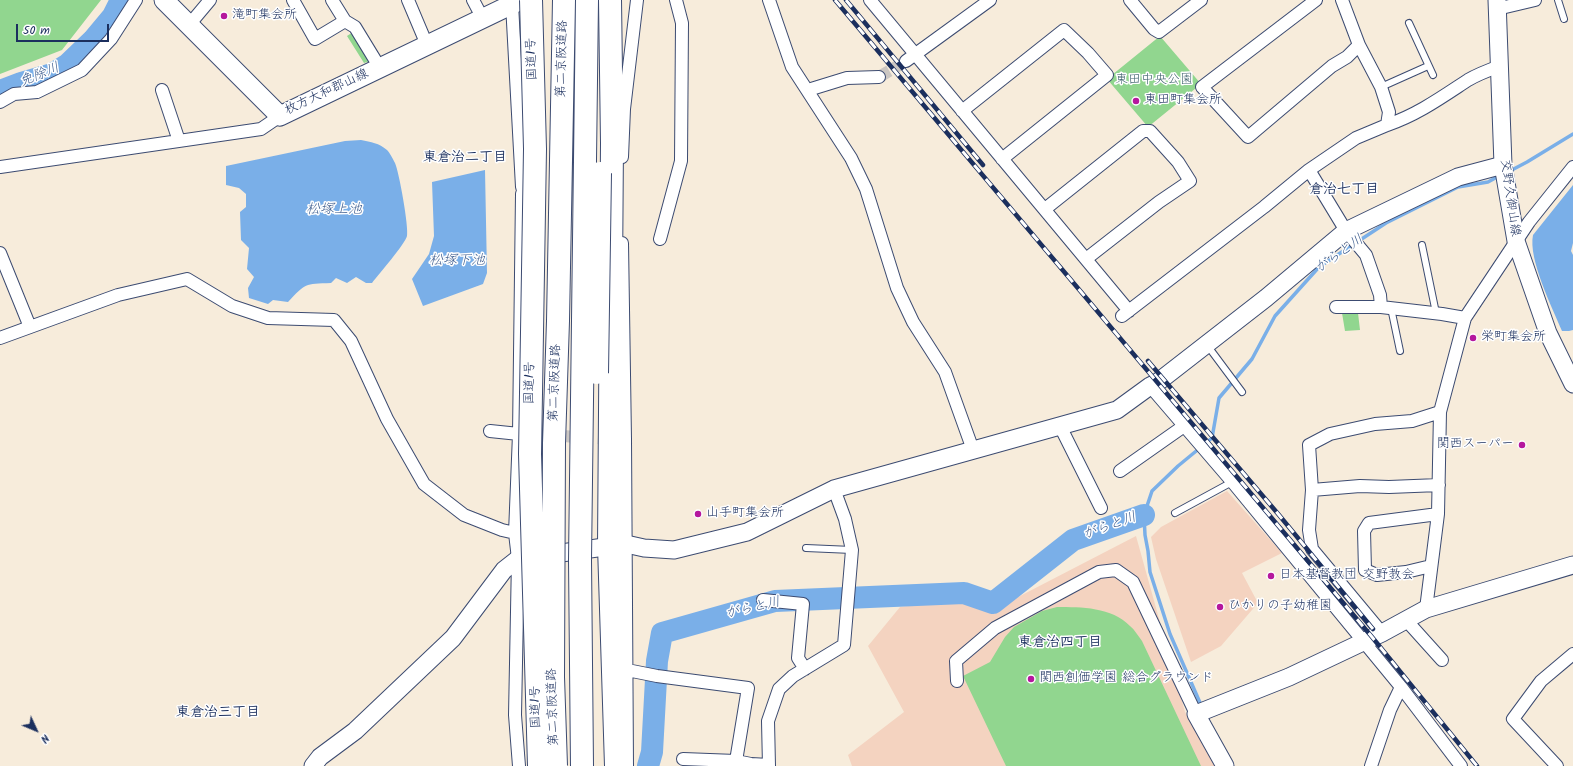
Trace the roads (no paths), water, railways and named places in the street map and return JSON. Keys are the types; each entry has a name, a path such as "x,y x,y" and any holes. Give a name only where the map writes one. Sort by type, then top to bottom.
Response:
{"highway":[{"path":"540,0 547,326 540,447 553,562"},
{"name":"第二京阪道路","path":"556,766 553,677 554,443 559,313 564,0"},
{"name":"第二京阪道路","path":"582,766 580,678 581,451 587,0"},
{"path":"580,678 593,568 599,276 602,0"},
{"path":"611,0 618,545 616,766"},
{"name":"国道1号","path":"521,2 535,149 530,454 538,766"}],"main road":[{"name":"枚方大和郡山線","path":"164,0 280,116 427,45 521,2"}],"street":[{"path":"0,102 14,94 37,92 82,70 111,38 136,0"},
{"path":"189,25 210,0"},
{"path":"293,0 315,39 345,21"},
{"path":"332,0 345,21 355,27 380,68"},
{"path":"408,0 427,45"},
{"path":"473,0 482,19"},
{"path":"611,0 624,109"},
{"path":"627,766 627,670 618,545 621,190 624,109 637,0"},
{"path":"660,239 681,161 682,23 676,0"},
{"path":"770,0 792,67 851,158 866,189 897,288 913,322 945,372 973,450"},
{"path":"870,0 911,58 962,111 1086,259 1125,314 1264,207 1309,170 1356,138 1387,125 1404,120 1447,95 1469,79 1500,66"},
{"path":"911,58 990,0"},
{"path":"1130,0 1154,29 1160,32 1201,0"},
{"path":"1316,0 1202,87 1248,137 1332,66 1347,57 1359,44"},
{"path":"1342,0 1359,44 1381,87 1389,112 1387,125"},
{"path":"1497,5 1535,0"},
{"path":"519,766 515,715 518,559 515,533 519,434 522,194 521,2"},
{"name":"交野久御山線","path":"1497,5 1505,172 1516,241 1548,333 1573,384"},
{"path":"962,111 1064,30 1088,53 1107,75 1002,159"},
{"path":"808,90 847,78 879,77"},
{"path":"162,90 179,141"},
{"path":"0,167 260,129 280,116"},
{"path":"1045,210 1143,131 1150,131 1178,162 1190,181 1159,202 1086,259"},
{"path":"522,194 535,149"},
{"path":"1426,609 1438,514 1440,412 1465,318 1529,222 1573,167"},
{"path":"1309,170 1346,231 1366,255 1380,295 1386,307"},
{"path":"313,766 320,758 355,731 454,638 504,570 518,559 618,545 674,550 747,532 834,489 1117,410 1150,386 1158,382 1266,298 1346,231 1458,176 1505,172"},
{"path":"0,253 30,327"},
{"path":"0,338 118,295 187,279 232,306 268,318 334,320 351,341 387,419 424,484 464,515 502,530 515,533"},
{"path":"1336,307 1386,307 1465,318"},
{"path":"1150,386 1232,482 1401,687 1461,766"},
{"path":"1382,632 1312,549 1309,530 1312,490 1309,445 1330,434 1374,424 1412,421 1440,412"},
{"path":"1060,426 1101,508"},
{"path":"1120,471 1184,426"},
{"path":"490,431 519,434"},
{"path":"1312,490 1360,486 1389,487 1439,485"},
{"path":"683,759 736,761 769,766 768,721 779,689 793,676 844,645 852,550 845,519 834,489"},
{"path":"1431,566 1406,572 1377,575 1365,570 1364,531 1370,523 1438,514"},
{"path":"1196,714 1289,677 1363,642 1426,609 1474,592 1573,566"},
{"path":"957,681 956,661 995,628 1099,572 1116,570 1133,582 1196,714 1225,766"},
{"path":"763,600 803,604 798,658 805,669"},
{"path":"1406,620 1442,660"},
{"path":"1557,766 1513,719 1541,681 1573,654"},
{"path":"627,670 656,676 748,688 736,761"},
{"path":"1371,766 1390,710 1401,687"}],"lane":[{"path":"1558,0 1564,19"},
{"path":"1409,23 1433,75"},
{"path":"1381,87 1428,66"},
{"path":"1422,245 1436,313"},
{"path":"1386,307 1400,351"},
{"path":"1206,344 1242,392"},
{"path":"1175,513 1232,482"},
{"path":"806,548 852,550"}],"water":[{"name":"松塚上池","path":"361,140 375,143 387,150 397,168 407,222 407,236 402,245 372,283 366,283 356,277 347,283 336,278 331,283 310,284 302,288 288,302 273,300 268,304 249,298 248,288 254,277 247,269 249,248 241,240 240,212 246,207 246,194 239,188 226,185 226,166 345,141"},
{"name":"松塚下池","path":"485,170 487,273 483,284 423,306 412,279 429,254 434,236 432,182"},
{"path":"1573,185 1573,243 1571,251 1573,255 1573,330 1562,331 1537,270 1532,245 1533,235"}],"waterway":[{"name":"免除川","path":"0,91 52,74 68,64 93,40 113,16 121,0"},
{"name":"がらと川","path":"1508,172 1573,134"},
{"name":"がらと川","path":"1201,705 1170,634 1150,572 1144,515 1152,491 1178,466 1212,438 1219,398 1252,359 1275,316 1319,267 1386,223 1458,187 1488,182 1499,176"},
{"name":"がらと川","path":"648,766 652,752 657,661 662,633 775,601 964,593 993,603 1073,540 1144,515"}],"tunnel":[{"path":"879,77 906,61"},
{"path":"526,434 614,439"}],"railway":[{"path":"835,0 1372,637 1477,766"},
{"path":"846,0 983,165"},
{"path":"1148,361 1279,515 1373,629"}],"place":[{"name":"滝町集会所","path":"224,16"},
{"name":"東田町集会所","path":"1136,101"},
{"name":"栄町集会所","path":"1473,338"},
{"name":"関西スーパー","path":"1522,445"},
{"name":"山手町集会所","path":"698,514"},
{"name":"日本基督教団 交野教会","path":"1271,576"},
{"name":"ひかりの子幼稚園","path":"1220,607"},
{"name":"関西創価学園 総合グラウンド","path":"1031,679"}],"district":[{"name":"東倉治二丁目","path":"465,159"},
{"name":"倉治七丁目","path":"1344,191"},
{"name":"東倉治四丁目","path":"1060,644"},
{"name":"東倉治三丁目","path":"218,714"}],"park label":[{"name":"東田中央公園","path":"1154,81"}]}
